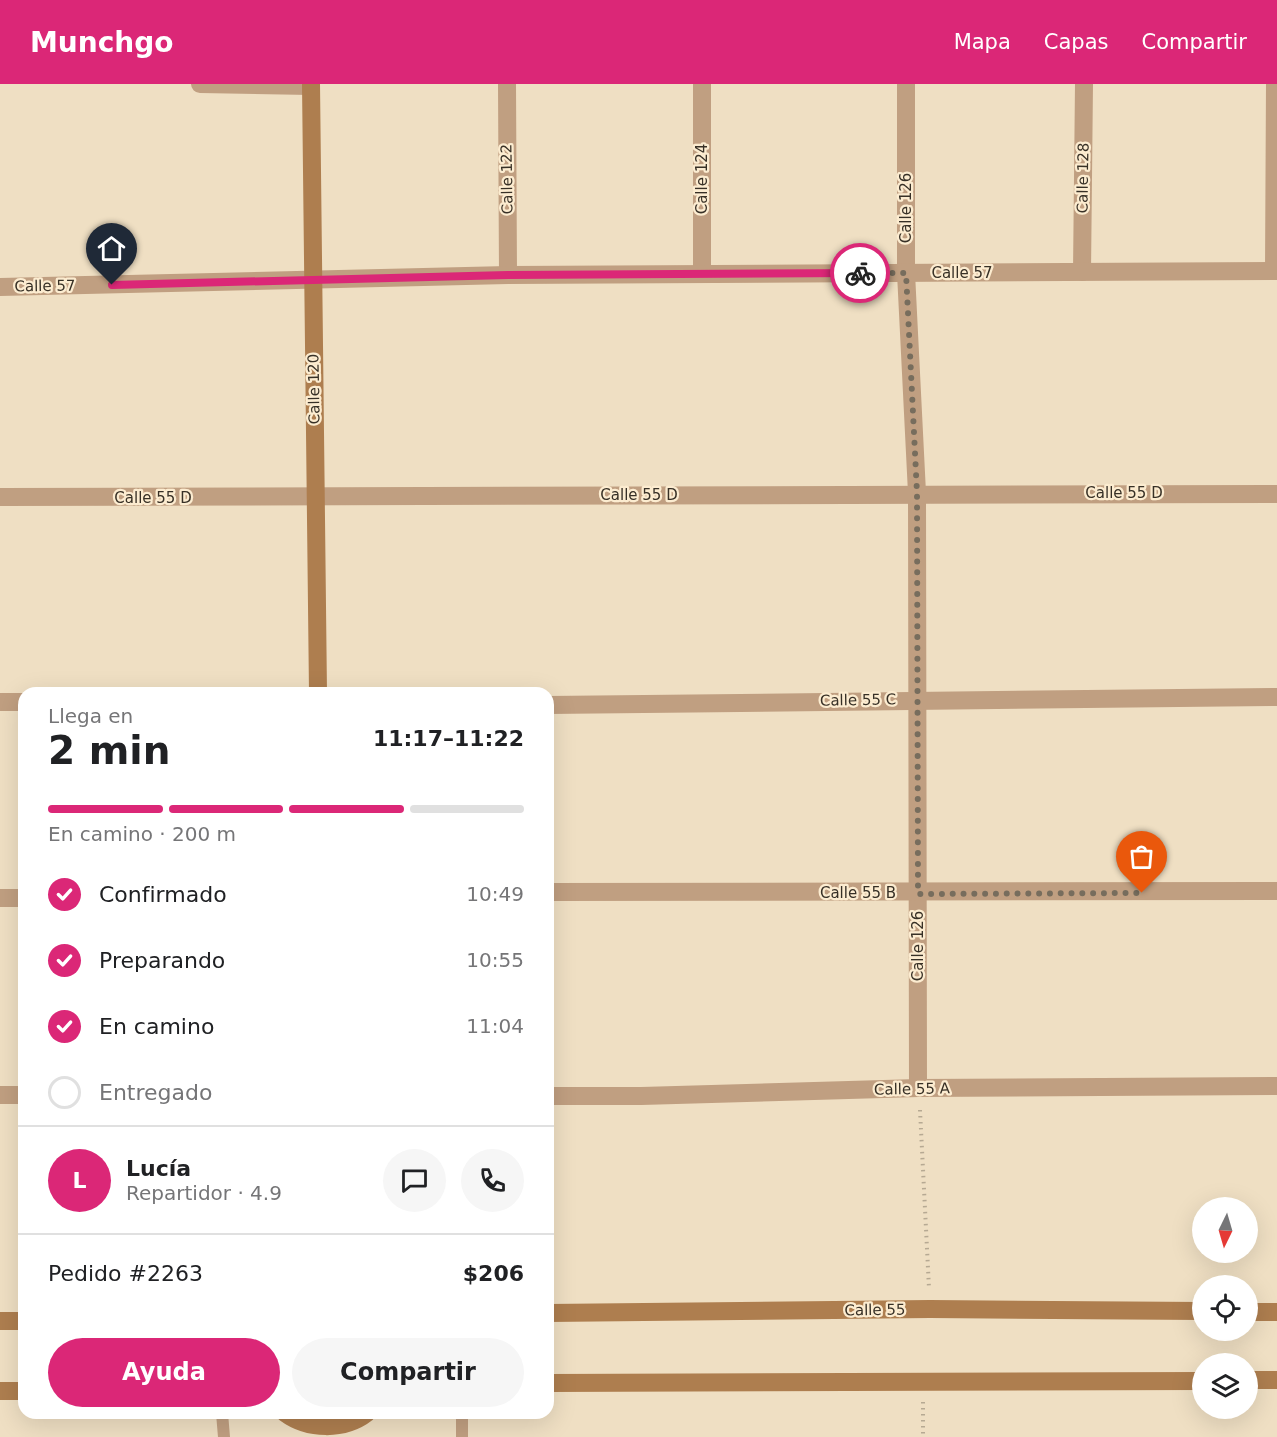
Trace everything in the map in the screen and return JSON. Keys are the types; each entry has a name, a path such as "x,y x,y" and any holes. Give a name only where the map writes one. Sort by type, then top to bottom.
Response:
{"main road":[{"name":"Calle 120","path":"311,85 318,687"},
{"name":"Calle 55","path":"554,1313 930,1309 1192,1311"},
{"path":"1258,1312 1277,1312"},
{"path":"0,1321 18,1321"},
{"path":"1258,1380 1277,1380"},
{"path":"554,1383 922,1384 1192,1381"},
{"path":"0,1391 18,1391"},
{"path":"293,1419 338,1432 358,1419"}],"street":[{"path":"200,84 311,85"},
{"name":"Calle 122","path":"507,84 508,275"},
{"name":"Calle 124","path":"702,84 702,274"},
{"name":"Calle 126","path":"906,84 906,273 917,493 918,1088"},
{"name":"Calle 128","path":"1082,272 1084,84"},
{"path":"1275,84 1275,271"},
{"name":"Calle 57","path":"0,287 508,275 1275,271"},
{"name":"Calle 55 D","path":"0,497 917,493 1277,494"},
{"name":"Calle 55 C","path":"554,705 919,699 1277,697"},
{"path":"0,702 18,702"},
{"name":"Calle 55 B","path":"554,892 918,894 1277,891"},
{"path":"0,898 18,898"},
{"name":"Calle 55 A","path":"554,1096 641,1096 918,1088 1277,1086"},
{"path":"0,1095 18,1095"}],"lane":[{"path":"222,1419 224,1437"},
{"path":"462,1419 462,1437"}],"path":[{"path":"918,1088 930,1309"},
{"path":"922,1384 923,1437"}],"way so far":[{"path":"860,273 906,273 917,493 918,894 1142,893"}],"route":[{"path":"112,285 508,275 860,273"}]}
